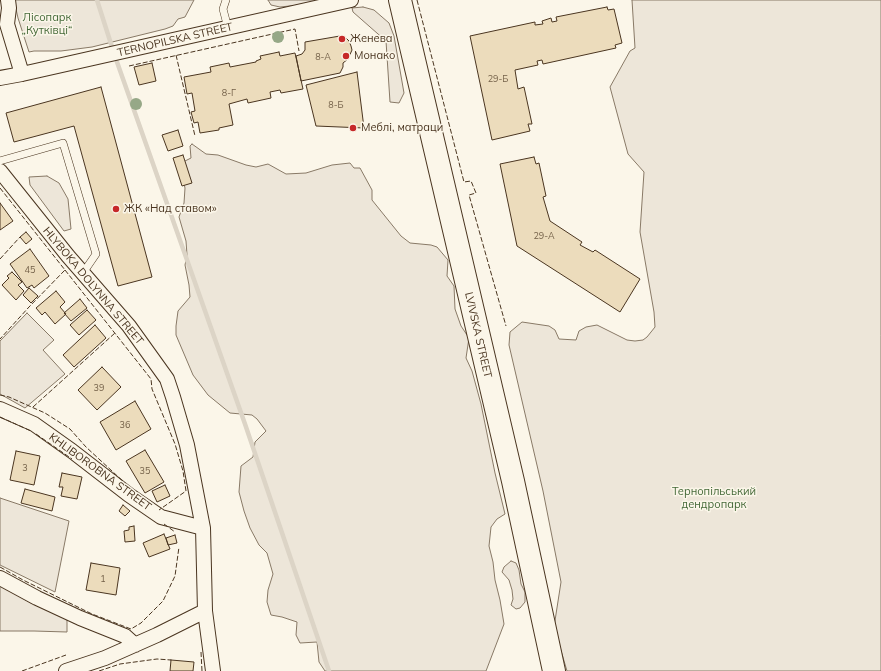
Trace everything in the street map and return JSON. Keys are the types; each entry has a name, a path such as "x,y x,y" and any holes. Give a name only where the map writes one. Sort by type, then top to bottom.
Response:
{"main road":[{"name":"LVIVSKA STREET","path":"400,0 513,481 554,671"}],"street":[{"path":"8,0 9,8 7,24 22,74"},
{"name":"TERNOPILSKA STREET","path":"0,78 351,0"},
{"name":"HLYBOKA DOLYNNA STREET","path":"0,171 68,256 129,326 167,379 187,445 203,528 205,611 213,671"},
{"name":"KHLIBOROBNA STREET","path":"0,409 34,424 72,450 128,495 161,517 203,528"},
{"path":"0,578 37,598 80,618 125,636 135,645"},
{"path":"66,671 105,658 205,611"}],"lane":[{"path":"226,0 223,8 228,28"},
{"path":"0,161 63,143 96,254 83,273"}],"green space":[{"name":"Лісопарк „Кутківці“","path":"14,0 194,0 185,17 178,19 173,26 165,29 92,47 61,51 29,52"},
{"path":"268,0 321,0 299,5 280,7 271,5"},
{"name":"Тернопільський дендропарк","path":"632,0 881,0 881,671 567,671 554,627 561,582 543,491 509,345 510,332 522,322 549,326 555,330 559,339 576,340 579,331 586,327 597,325 627,340 635,341 643,340 655,327 654,312 640,232 644,172 628,154 610,87 630,51 635,48"},
{"path":"363,7 374,10 389,23 394,36 404,93 399,103 390,102 386,41 353,12 352,8"},
{"path":"192,144 206,154 218,155 256,167 268,164 286,174 306,173 332,165 350,163 354,168 360,168 372,190 372,200 401,236 410,243 437,247 448,260 447,276 454,286 455,309 461,326 469,338 466,358 472,371 481,404 505,514 497,519 491,527 489,546 504,624 486,671 325,671 319,662 317,642 300,643 296,635 297,622 271,615 267,602 268,590 273,574 267,553 259,545 250,528 239,492 241,466 253,457 255,442 266,431 252,415 230,413 208,395 193,375 176,335 178,311 190,297 185,265 187,255 186,241 179,217 184,203 185,188 181,163 191,158 190,146"},
{"path":"47,176 59,183 68,199 71,229 64,231 30,185 29,177"},
{"path":"27,313 54,340 43,350 65,374 25,408 0,394 0,341"},
{"path":"0,498 69,521 55,592 0,565"},
{"path":"511,561 516,563 519,570 521,584 525,592 525,602 520,608 516,609 511,605 513,599 509,580 502,572 504,567"},
{"path":"0,585 31,603 67,617 67,632 0,631"}],"building":[{"path":"607,7 608,10 614,9 622,43 615,45 616,48 543,64 542,60 537,61 538,65 515,70 518,89 524,87 532,124 528,124 530,131 492,140 470,36 535,22 535,25 543,24 542,21 551,18 552,22 557,21 556,17"},
{"path":"340,36 345,37 349,41 352,50 348,59 343,63 340,73 301,81 296,56 302,54 305,50 305,42"},
{"path":"279,52 280,56 295,53 303,89 281,93 280,90 270,92 271,98 248,103 247,99 229,104 233,125 219,128 219,130 200,133 198,122 194,123 191,112 195,111 192,93 187,94 184,77 211,72 210,67 229,63 230,67 256,62 261,59 260,56"},
{"path":"152,63 156,81 139,85 134,67"},
{"path":"357,72 364,128 316,126 306,85"},
{"name":"ЖК «Над ставом»","path":"101,87 152,277 118,286 74,126 14,142 6,113"},
{"path":"178,130 183,146 168,151 162,135"},
{"path":"183,155 192,183 182,186 173,158"},
{"path":"534,157 536,164 539,163 546,196 543,197 550,221 582,242 580,245 593,252 595,250 640,279 620,312 517,246 500,164"},
{"path":"0,203 13,221 0,230"},
{"path":"26,232 32,239 26,244 20,237"},
{"path":"30,249 49,276 34,288 32,285 27,288 10,264"},
{"path":"12,272 22,282 18,285 24,291 16,300 2,285 9,278 7,276"},
{"path":"29,288 38,296 31,303 23,295"},
{"path":"56,291 65,302 60,307 66,314 55,324 45,312 42,315 36,308"},
{"path":"80,299 87,308 71,321 64,313"},
{"path":"87,310 96,320 79,335 70,325"},
{"path":"95,325 106,338 74,367 63,355"},
{"path":"102,367 121,387 97,410 78,390"},
{"path":"135,401 151,429 116,450 100,422"},
{"path":"145,450 164,482 145,493 126,461"},
{"path":"16,451 40,456 34,485 10,480"},
{"path":"62,473 82,477 77,499 61,496 63,487 59,487"},
{"path":"165,485 170,496 157,502 152,491"},
{"path":"25,489 55,497 52,511 21,503"},
{"path":"123,505 130,511 125,516 119,511"},
{"path":"134,526 135,541 125,542 124,531 129,530 129,527"},
{"path":"164,534 170,549 149,557 143,543"},
{"path":"175,535 177,543 168,545 166,538"},
{"path":"91,563 120,568 116,595 86,590"},
{"path":"171,660 194,662 193,671 170,671"}],"waterway":[{"path":"97,0 112,47"},
{"path":"117,62 245,424 329,671"}],"fence":[{"path":"417,0 464,182 471,181 476,193 469,195 506,326"},
{"path":"129,66 295,29 299,51"},
{"path":"176,55 195,136"},
{"path":"0,188 65,270 0,339"},
{"path":"0,259 20,237"},
{"path":"65,270 151,379 152,389 175,444 183,471 186,491 159,510"},
{"path":"33,407 115,333"},
{"path":"0,395 9,397 45,413 70,429 86,447 126,484"},
{"path":"0,417 31,431"},
{"path":"36,434 72,459"},
{"path":"164,524 175,532"},
{"path":"0,567 92,614 131,629 141,623 163,601 175,576 179,547"},
{"path":"201,652 202,671"},
{"path":"22,671 66,655"},
{"path":"99,671 120,664 157,659 171,660"}],"place":[{"name":"Женева","path":"342,39"},
{"name":"Монако","path":"346,56"},
{"name":"Меблі, матраци","path":"353,128"},
{"name":"ЖК «Над ставом»","path":"116,209"}]}
